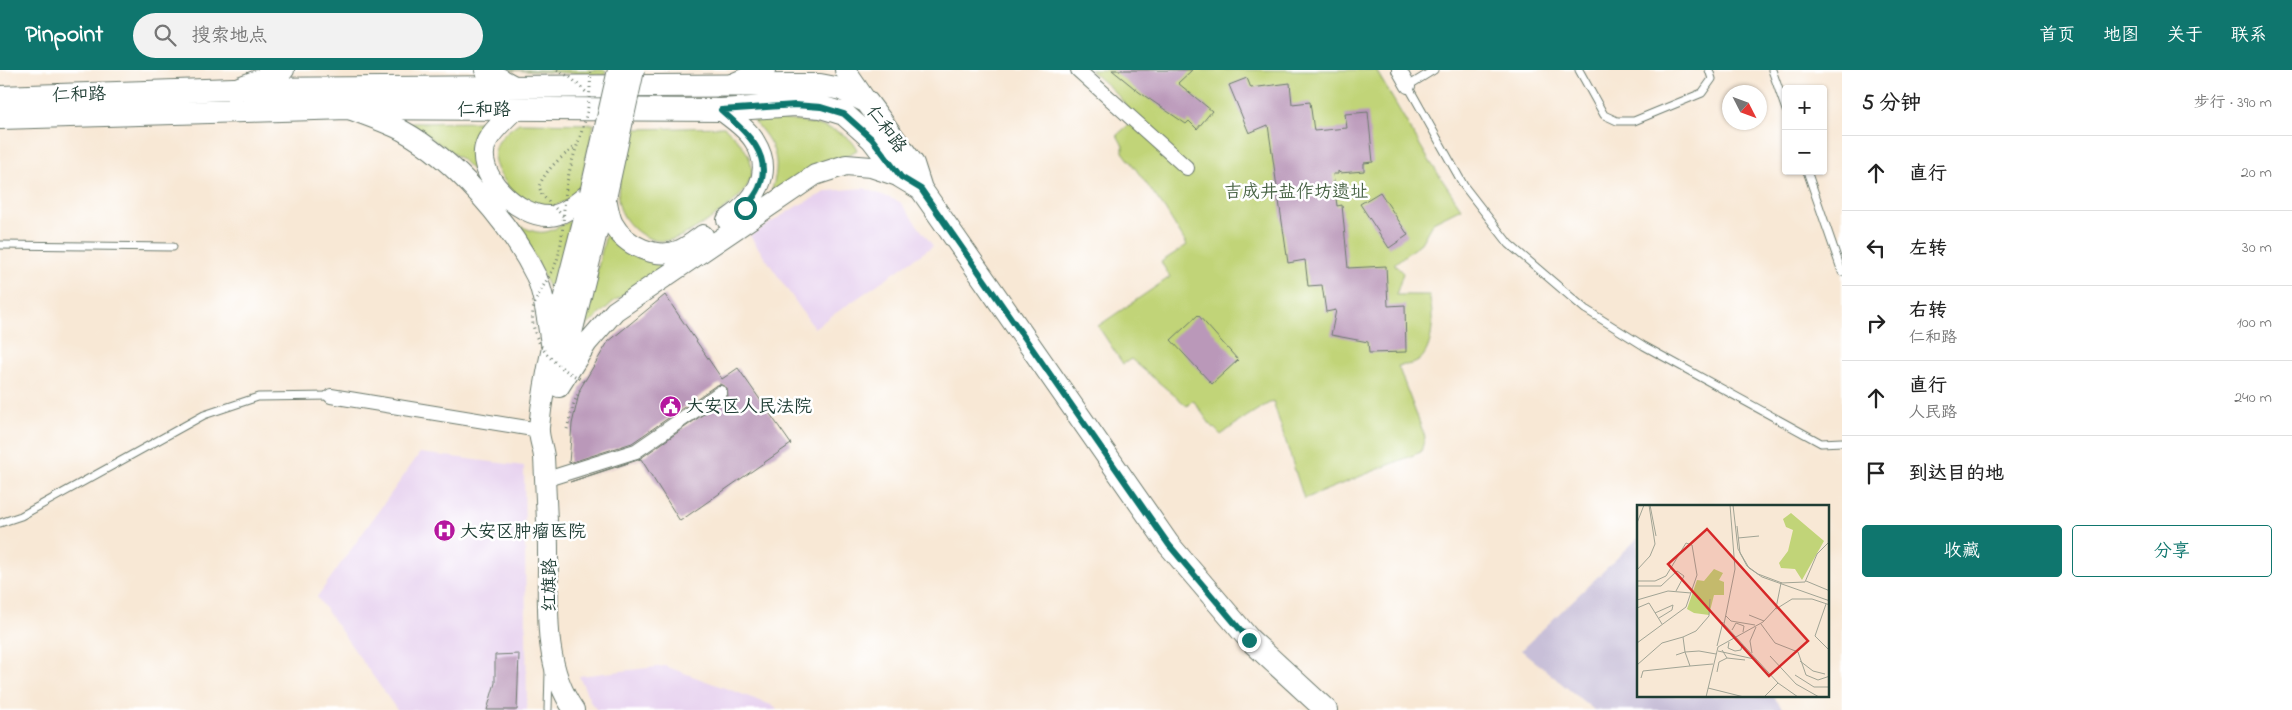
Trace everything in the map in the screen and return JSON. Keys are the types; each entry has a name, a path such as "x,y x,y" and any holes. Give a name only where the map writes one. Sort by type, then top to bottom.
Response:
{"main road":[{"path":"234,89 284,70"},
{"path":"484,70 516,86"},
{"path":"544,455 552,433 559,387 598,196 618,70"},
{"path":"544,455 539,430 552,353 634,70"},
{"path":"726,87 765,70"},
{"path":"845,70 867,102"},
{"name":"仁和路","path":"0,97 234,89 820,85 841,89 867,102 913,164 921,189"},
{"name":"仁和路","path":"0,118 348,108 721,110 795,105 821,107 844,114 872,139 901,177 921,189"},
{"path":"348,108 403,131 446,160 476,190 512,238 536,277 546,312 552,353"},
{"path":"515,109 487,142 484,157 487,170 495,184 522,210 536,216 553,216 598,196"},
{"path":"598,196 612,224 621,234 639,248 659,254 680,250 745,208 759,188 764,166 755,142 721,110"},
{"path":"559,387 587,343 615,311 815,175 846,165 871,167 901,177"},
{"path":"921,189 1169,545 1249,640 1326,710"},
{"name":"红旗路","path":"544,455 548,538 549,638 556,675 565,696 574,710"}],"street":[{"path":"1078,70 1187,168"},
{"path":"1399,70 1408,86"},
{"path":"544,480 636,451 720,393"},
{"path":"331,396 539,430"}],"lane":[{"path":"1434,70 1408,86 1464,186 1503,236 1585,309 1644,346 1821,443 1842,442"},
{"path":"1579,70 1604,115 1617,121 1634,121 1702,93 1712,79 1709,70"},
{"path":"1772,70 1782,99"},
{"path":"1808,175 1842,272"},
{"path":"0,244 173,247"},
{"path":"0,523 21,516 204,416 258,397 331,396"},
{"path":"548,710 549,638"}],"path":[{"path":"557,70 570,77 589,95"},
{"path":"567,429 573,406 584,381 568,373 547,356 538,341 533,323 533,308 538,293 554,270 558,255 567,180 586,117 590,70"},
{"path":"563,216 542,195 539,186 551,167 576,146"}],"shaded area":[{"path":"864,188 900,202 933,246 814,328 750,236 797,206 828,191"},
{"name":"大安区肿瘤医院","path":"420,453 524,466 527,710 397,710 317,597"},
{"path":"1637,539 1637,698 1775,698 1784,710 1594,710 1521,650"},
{"path":"665,666 774,706 777,710 597,710 591,703 579,676"}],"green space":[{"path":"509,70 606,70 605,75"},
{"name":"吉成井盐作坊遗址","path":"1090,70 1376,70 1427,157 1461,208 1433,222 1421,243 1394,264 1403,273 1396,295 1429,295 1431,303 1432,331 1427,349 1417,362 1398,366 1425,437 1421,452 1304,499 1273,401 1221,435 1210,424 1193,400 1187,406 1131,359 1123,364 1098,326 1170,277 1161,262 1187,245 1165,209 1123,152 1123,146 1117,135 1133,121 1130,113 1115,92"},
{"path":"750,117 810,123 826,127 851,140 857,150 768,200 775,176 775,156 767,137"},
{"path":"488,122 476,144 475,150 481,179 461,159 409,123"},
{"path":"519,123 594,124 580,188 568,200 544,211 512,192 495,163 496,148 499,141"},
{"path":"724,127 739,142 748,155 752,168 750,179 735,201 690,232 667,241 653,240 631,226 621,211 618,195 622,172 635,129"},
{"path":"571,220 553,297 535,257 516,224 532,231 544,232 550,231"},
{"path":"606,234 621,248 635,256 651,261 671,263 613,302 583,329"}],"building":[{"path":"1112,70 1192,70 1178,83 1212,111 1197,129 1189,121 1186,124 1139,92"},
{"path":"1247,78 1251,88 1290,83 1292,104 1310,102 1314,131 1347,128 1345,114 1368,112 1373,162 1364,163 1364,171 1340,173 1338,171 1338,174 1333,174 1337,206 1342,205 1348,268 1386,266 1388,306 1405,305 1406,352 1369,353 1368,342 1331,335 1336,310 1326,312 1322,285 1308,286 1305,260 1288,263 1268,125 1249,133 1229,85"},
{"path":"1380,192 1408,235 1389,248 1360,204"},
{"name":"大安区人民法院","path":"665,295 722,379 738,368 791,444 680,521 641,459 570,482 641,458 728,397 727,388 720,384 715,386 632,443 569,463 572,424 580,389 608,342"},
{"path":"1198,315 1238,360 1212,384 1171,340"},
{"path":"519,654 517,710 487,710 495,683 495,655"}],"place":[{"name":"大安区人民法院","path":"670,406"},
{"name":"大安区肿瘤医院","path":"444,531"}],"route":[{"path":"745,208 759,188 764,166 755,142 721,110 795,105 821,107 844,114 872,139 901,177 921,189 1169,545 1249,640"}]}
